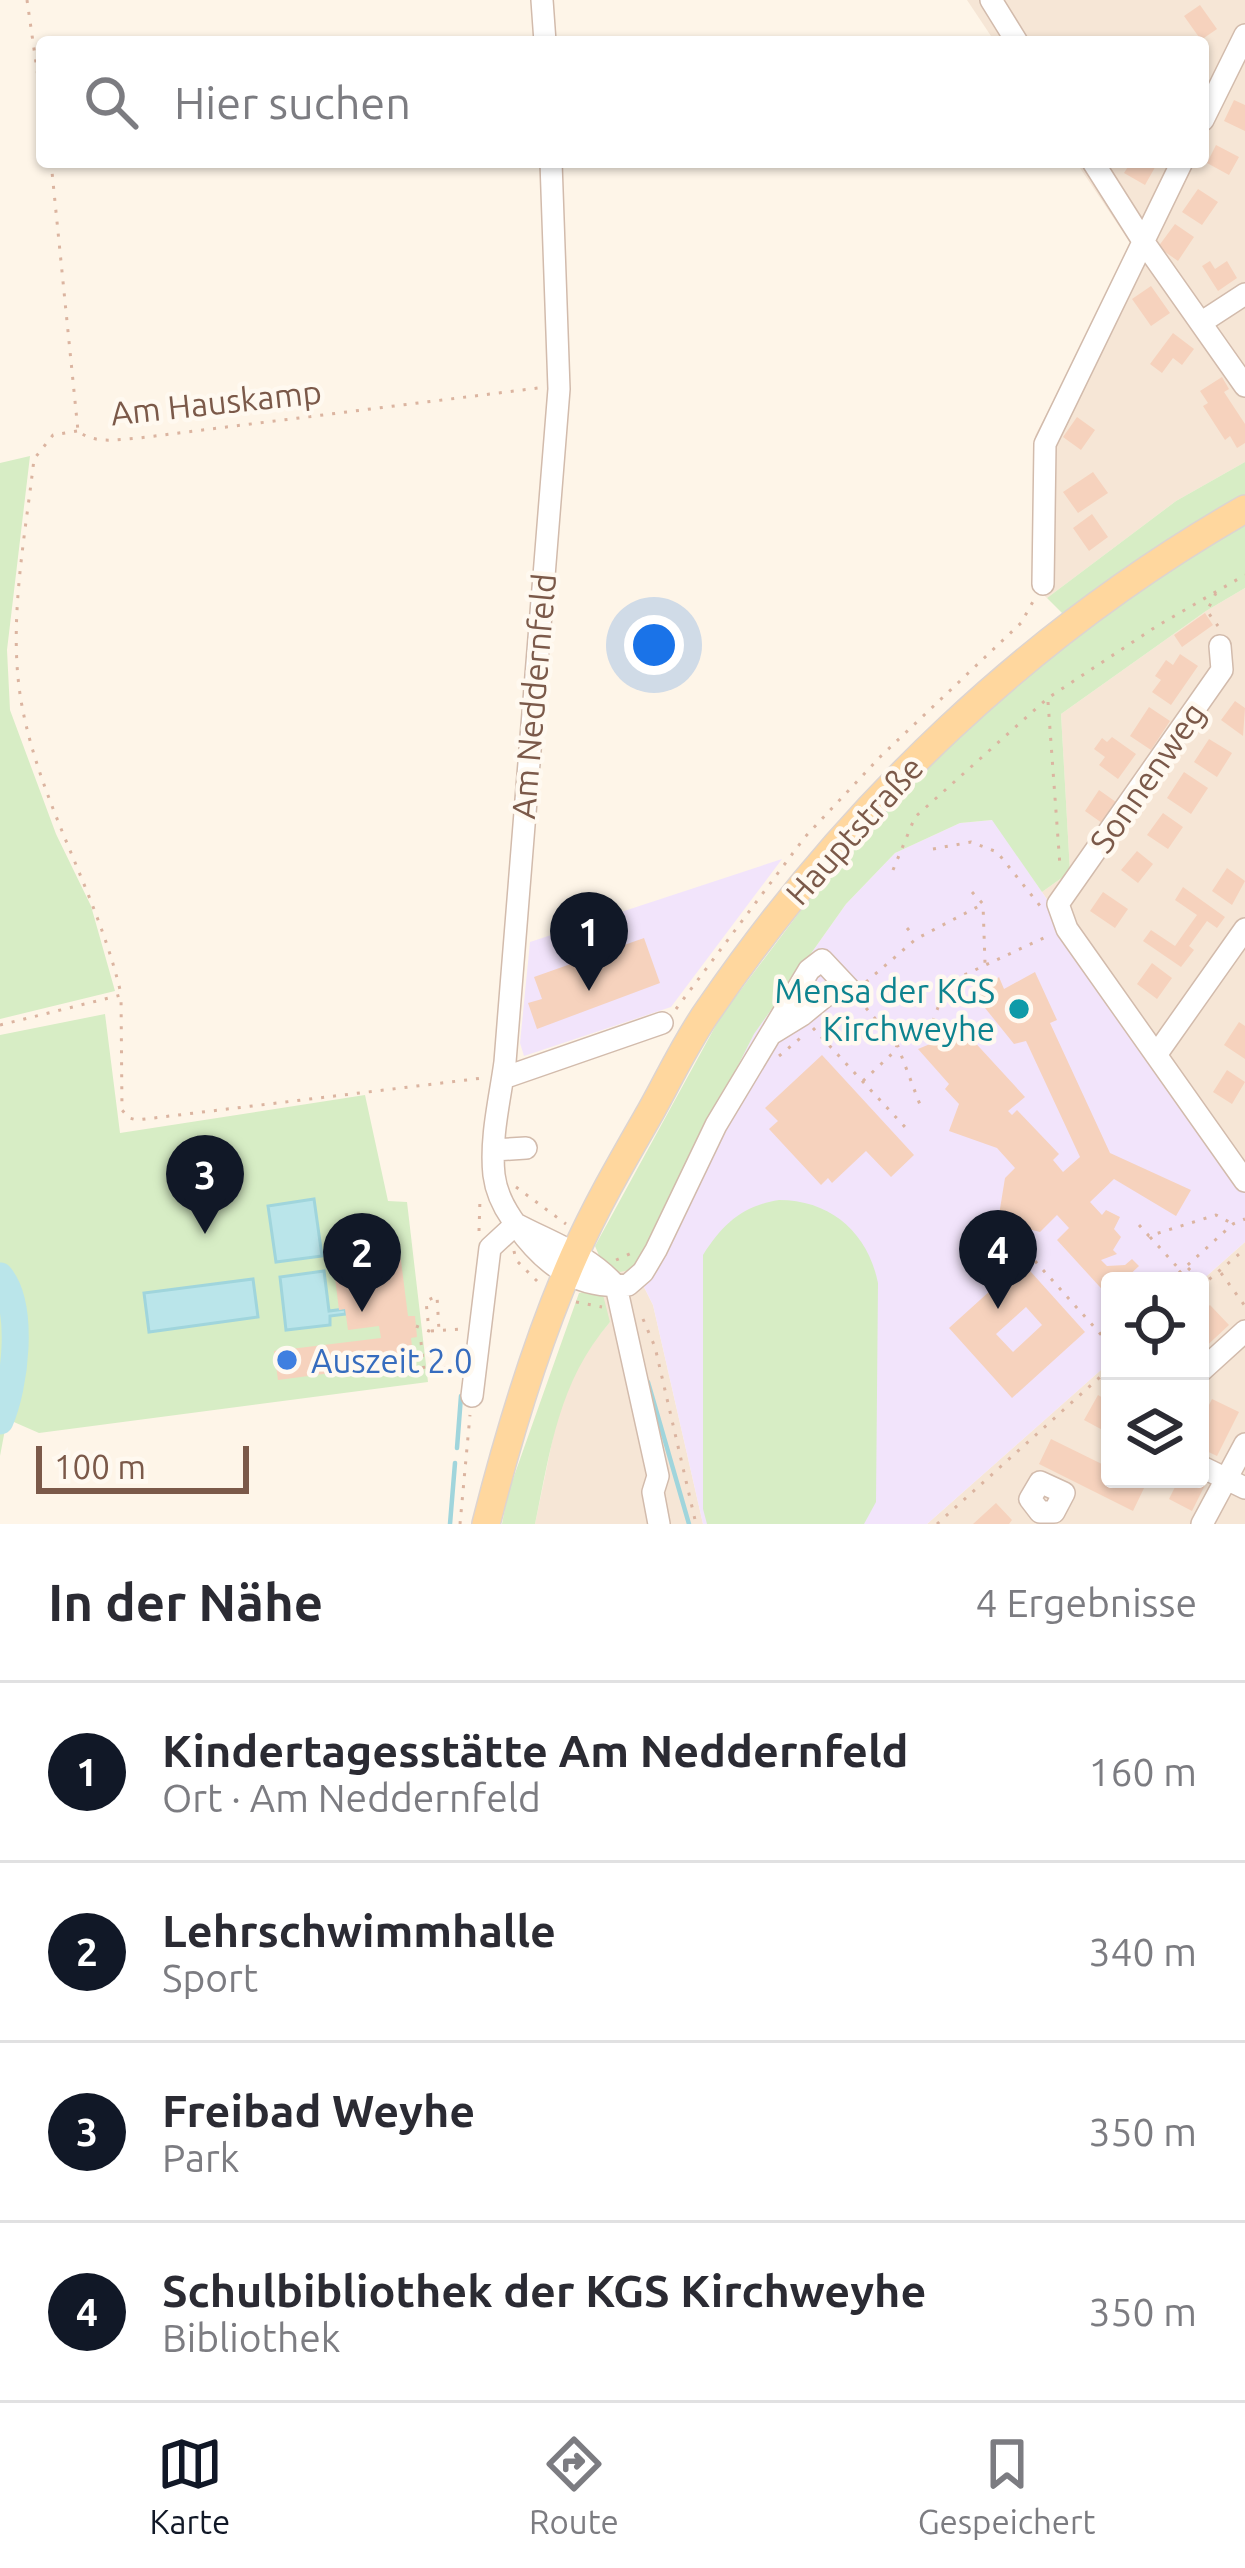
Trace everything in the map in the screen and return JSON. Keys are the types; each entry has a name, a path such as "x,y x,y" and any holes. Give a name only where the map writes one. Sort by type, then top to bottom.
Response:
{"main road":[{"name":"Hauptstraße","path":"486,1524 513,1423 575,1254 707,1011 820,863 901,773 973,704 1131,580 1245,509"}],"street":[{"path":"542,0 545,36"},
{"path":"991,0 1014,36"},
{"path":"1209,107 1245,35"},
{"name":"Am Neddernfeld","path":"515,1224 494,1179 494,1150 559,389 551,168"},
{"path":"1097,168 1245,386"},
{"path":"1043,584 1045,443 1179,168"},
{"path":"1202,322 1245,294"},
{"name":"Sonnenweg","path":"1052,909 1222,670 1220,646"},
{"path":"1052,909 1245,1181"},
{"path":"1156,1055 1245,929"},
{"name":"Hauptstraße","path":"616,1286 628,1285 643,1272 716,1125 794,989 822,959 846,988"},
{"path":"499,1077 662,1023"},
{"path":"494,1150 526,1148"},
{"path":"472,1396 490,1248 515,1224 602,1270 616,1286 658,1476 653,1492 659,1524"},
{"path":"1209,1364 1245,1331"},
{"path":"1202,1524 1236,1483 1245,1444"}],"path":[{"path":"27,0 36,63"},
{"name":"Am Hauskamp","path":"52,168 79,431 100,440 139,438 530,388 559,389"},
{"path":"79,431 53,435 34,459 15,651 22,707 39,773 109,942 121,995 122,1110 129,1118 499,1077"},
{"path":"893,870 915,818 1048,698 1245,575"},
{"path":"1218,590 1207,610 1218,626 1220,646"},
{"path":"1048,698 1060,868"},
{"path":"933,849 971,842 997,852 1052,909"},
{"path":"973,892 983,904 985,965"},
{"path":"922,1110 897,1044 846,988 916,938 983,904"},
{"path":"907,928 916,938"},
{"path":"897,1044 930,1029 947,983 1056,932"},
{"path":"0,1024 121,995"},
{"path":"771,1063 813,1028 905,1126"},
{"path":"863,1081 897,1044"},
{"path":"508,1181 575,1254 601,1243 607,1255 617,1260 640,1247 656,1250"},
{"path":"1149,1236 1216,1215 1233,1224"},
{"path":"1139,1225 1181,1271 1233,1224 1245,1219"},
{"path":"1209,1279 1245,1249"},
{"path":"1035,1261 1101,1335"},
{"path":"1187,1266 1192,1272"},
{"path":"1219,1271 1245,1306"},
{"path":"429,1330 426,1301 437,1296 439,1331"},
{"path":"644,1321 655,1347 696,1524"},
{"path":"416,1326 439,1331 465,1328"},
{"path":"421,1342 424,1370 462,1367"},
{"path":"937,1524 1101,1376"},
{"path":"460,1524 472,1396"}],"shaded area":[{"path":"967,0 1245,0 1245,462 1176,501 1047,598 1033,585 1035,436 1133,247 1080,168 1209,168 1209,36 991,36"},
{"path":"1245,588 1245,1191 1042,892 1070,872 1061,714"},
{"path":"993,820 1245,1191 1245,1242 1209,1274 1101,1272 1101,1370 927,1524 703,1524 653,1305 635,1269 754,1034 846,904 895,853 960,823"},
{"path":"782,859 671,1007 524,1056 520,1043 530,942"},
{"path":"1245,1242 1245,1524 927,1524 1101,1370 1101,1488 1209,1488 1209,1274"},
{"path":"603,1265 635,1269 653,1305 703,1524 535,1524 559,1408 585,1352 610,1322 591,1291"}],"green space":[{"path":"30,456 7,650 10,710 56,834 91,906 115,991 0,1019 0,463"},
{"path":"1245,462 1245,495 1178,533 1064,615 1047,598 1176,501"},
{"path":"1245,522 1245,588 1061,714 1070,872 1042,892 992,820 960,823 895,853 846,904 754,1034 635,1269 620,1272 603,1265 595,1246 721,1016 823,881 998,699 1150,582"},
{"path":"105,1014 120,1133 365,1095 388,1201 407,1202 428,1382 39,1433 7,1419 0,1456 0,1035"},
{"path":"779,1200 815,1206 844,1223 866,1249 878,1283 876,1502 864,1524 707,1524 703,1509 703,1255 735,1218"},
{"path":"579,1293 603,1295 610,1322 579,1369 559,1417 535,1524 502,1524 508,1493"}],"water":[{"path":"314,1199 322,1256 276,1262 268,1206"},
{"path":"324,1271 329,1311 345,1309 346,1314 330,1316 330,1325 286,1330 280,1277"},
{"path":"253,1279 258,1317 149,1332 144,1293"}],"building":[{"path":"1200,5 1217,29 1198,36 1184,16"},
{"path":"1234,100 1245,105 1245,131 1224,121"},
{"path":"1216,145 1239,157 1229,175 1209,164"},
{"path":"1127,168 1155,168 1145,185 1124,173"},
{"path":"1198,189 1218,202 1202,225 1182,212"},
{"path":"1175,224 1194,237 1178,261 1158,247"},
{"path":"1210,261 1215,269 1227,261 1237,278 1218,291 1202,266"},
{"path":"1151,286 1170,313 1151,326 1132,299"},
{"path":"1173,333 1194,349 1182,365 1173,358 1162,373 1150,364"},
{"path":"1222,377 1229,389 1224,392 1245,424 1245,443 1237,448 1230,436 1225,440 1203,406 1208,403 1200,391"},
{"path":"1077,417 1095,430 1081,450 1063,437"},
{"path":"1093,472 1108,493 1078,513 1063,492"},
{"path":"1092,514 1108,537 1089,551 1073,528"},
{"path":"1205,613 1213,625 1182,647 1174,635"},
{"path":"1180,654 1198,666 1171,705 1152,692 1161,680 1155,676 1166,660 1173,665"},
{"path":"1235,701 1245,708 1243,736 1221,720"},
{"path":"1149,707 1170,721 1151,750 1130,736"},
{"path":"1112,737 1136,754 1118,779 1099,765 1105,757 1094,749 1102,738 1107,742"},
{"path":"1209,739 1232,753 1217,777 1194,762"},
{"path":"1184,772 1208,788 1191,814 1167,798"},
{"path":"1099,790 1116,802 1102,823 1085,811"},
{"path":"1163,813 1183,827 1168,849 1147,835"},
{"path":"1137,851 1153,864 1138,883 1121,870"},
{"path":"1227,868 1245,881 1232,905 1212,891"},
{"path":"1183,887 1225,917 1217,928 1207,921 1181,967 1143,941 1151,930 1175,946 1197,915 1175,900"},
{"path":"1103,892 1128,909 1115,928 1090,911"},
{"path":"644,938 660,983 537,1029 528,1003 542,999 534,977"},
{"path":"1152,963 1172,978 1157,999 1137,984"},
{"path":"1035,972 1057,1020 1050,1023 1110,1153 1191,1190 1176,1216 1114,1179 1090,1202 1102,1215 1106,1210 1120,1217 1114,1229 1121,1237 1113,1250 1117,1254 1101,1260 1107,1266 1125,1265 1132,1259 1139,1266 1133,1272 1101,1272 1101,1288 1057,1240 1069,1228 1057,1215 1040,1232 998,1221 1005,1178 1015,1168 997,1148 949,1131 959,1104 945,1089 949,1084 918,1049 942,1039 958,1024 1025,1097 1008,1111 1012,1115 1017,1110 1059,1154 1053,1160 1063,1172 1080,1157 1026,1041 1014,1044 977,998 999,977 1004,989"},
{"path":"1239,1022 1245,1026 1245,1059 1224,1045"},
{"path":"822,1055 914,1155 891,1177 866,1151 832,1183 828,1178 821,1185 769,1129 778,1121 765,1108"},
{"path":"1227,1070 1245,1082 1232,1104 1213,1092"},
{"path":"400,1253 408,1316 415,1316 414,1362 278,1380 274,1351 381,1338 379,1326 348,1330 345,1309 339,1310 333,1261"},
{"path":"1022,1262 1085,1332 1012,1398 949,1328","holes":["1026,1307 1042,1325 1013,1352 996,1334"]},
{"path":"1209,1306 1229,1325 1209,1344"},
{"path":"1098,1395 1101,1397 1101,1429 1084,1420"},
{"path":"1212,1399 1239,1412 1217,1456 1209,1452"},
{"path":"1051,1439 1101,1464 1101,1488 1144,1488 1133,1511 1039,1464"},
{"path":"1174,1488 1204,1488 1192,1511 1169,1499"},
{"path":"996,1503 1012,1520 1009,1524 973,1524"}],"waterway":[{"path":"0,1276 8,1290 15,1327 10,1388 0,1421"},
{"path":"648,1382 689,1524"},
{"path":"457,1448 461,1396"},
{"path":"450,1524 455,1463"}],"place":[{"name":"Kindertagesstätte Am Neddernfeld","path":"589,991"},
{"name":"Mensa der KGS Kirchweyhe","path":"1019,1009"},
{"name":"Freibad Weyhe","path":"205,1234"},
{"name":"Schulbibliothek der KGS Kirchweyhe","path":"998,1309"},
{"name":"Lehrschwimmhalle","path":"362,1312"},
{"name":"Auszeit 2.0","path":"287,1360"}]}
